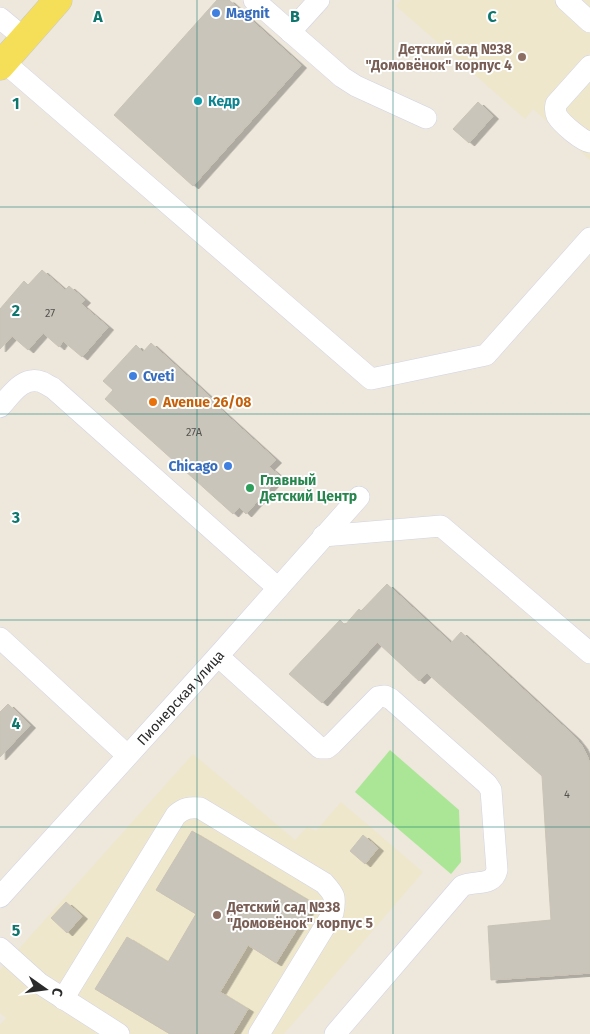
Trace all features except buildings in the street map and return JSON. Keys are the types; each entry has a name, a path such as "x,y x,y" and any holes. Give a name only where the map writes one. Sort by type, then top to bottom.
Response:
{"main road":[{"path":"2,64 58,0"}],"street":[{"path":"254,0 342,77 356,86 426,118"},
{"path":"290,32 319,0"},
{"path":"566,0 590,22"},
{"path":"0,18 24,38"},
{"path":"2,64 371,379 486,355 590,238"},
{"path":"590,66 556,104 555,109 559,119 586,142 590,142"},
{"path":"0,407 18,386 31,380 41,382 53,388 278,588"},
{"name":"Пионерская улица","path":"3,887 218,656 359,497"},
{"path":"323,536 441,526 590,653"},
{"path":"0,638 127,755"},
{"path":"218,656 320,748 328,748 378,697 385,696 391,699 487,784 491,790 496,876 487,882 468,883 462,886 335,1034"},
{"path":"63,999 176,815 190,807 200,808 324,883 332,891 335,901 332,913 259,1034"},
{"path":"0,948 39,983 120,1034"}],"shaded area":[{"name":"Детский сад №38 \"Домовёнок\" корпус 4","path":"401,0 590,0 590,160 533,109 525,119 396,6"},
{"name":"Детский сад №38 \"Домовёнок\" корпус 5","path":"193,754 295,840 307,827 316,831 341,802 423,872 284,1034 0,1034 0,1025 6,1018 0,1013 0,970"}],"green space":[{"path":"390,750 459,810 461,862 451,874 355,792"}],"place":[{"name":"Magnit","path":"216,13"},
{"name":"Детский сад №38 \"Домовёнок\" корпус 4","path":"522,57"},
{"name":"Кедр","path":"198,101"},
{"name":"Cveti","path":"133,376"},
{"name":"Avenue 26/08","path":"153,402"},
{"name":"Chicago","path":"228,466"},
{"name":"Главный Детский Центр","path":"250,488"},
{"name":"Детский сад №38 \"Домовёнок\" корпус 5","path":"217,915"}]}
